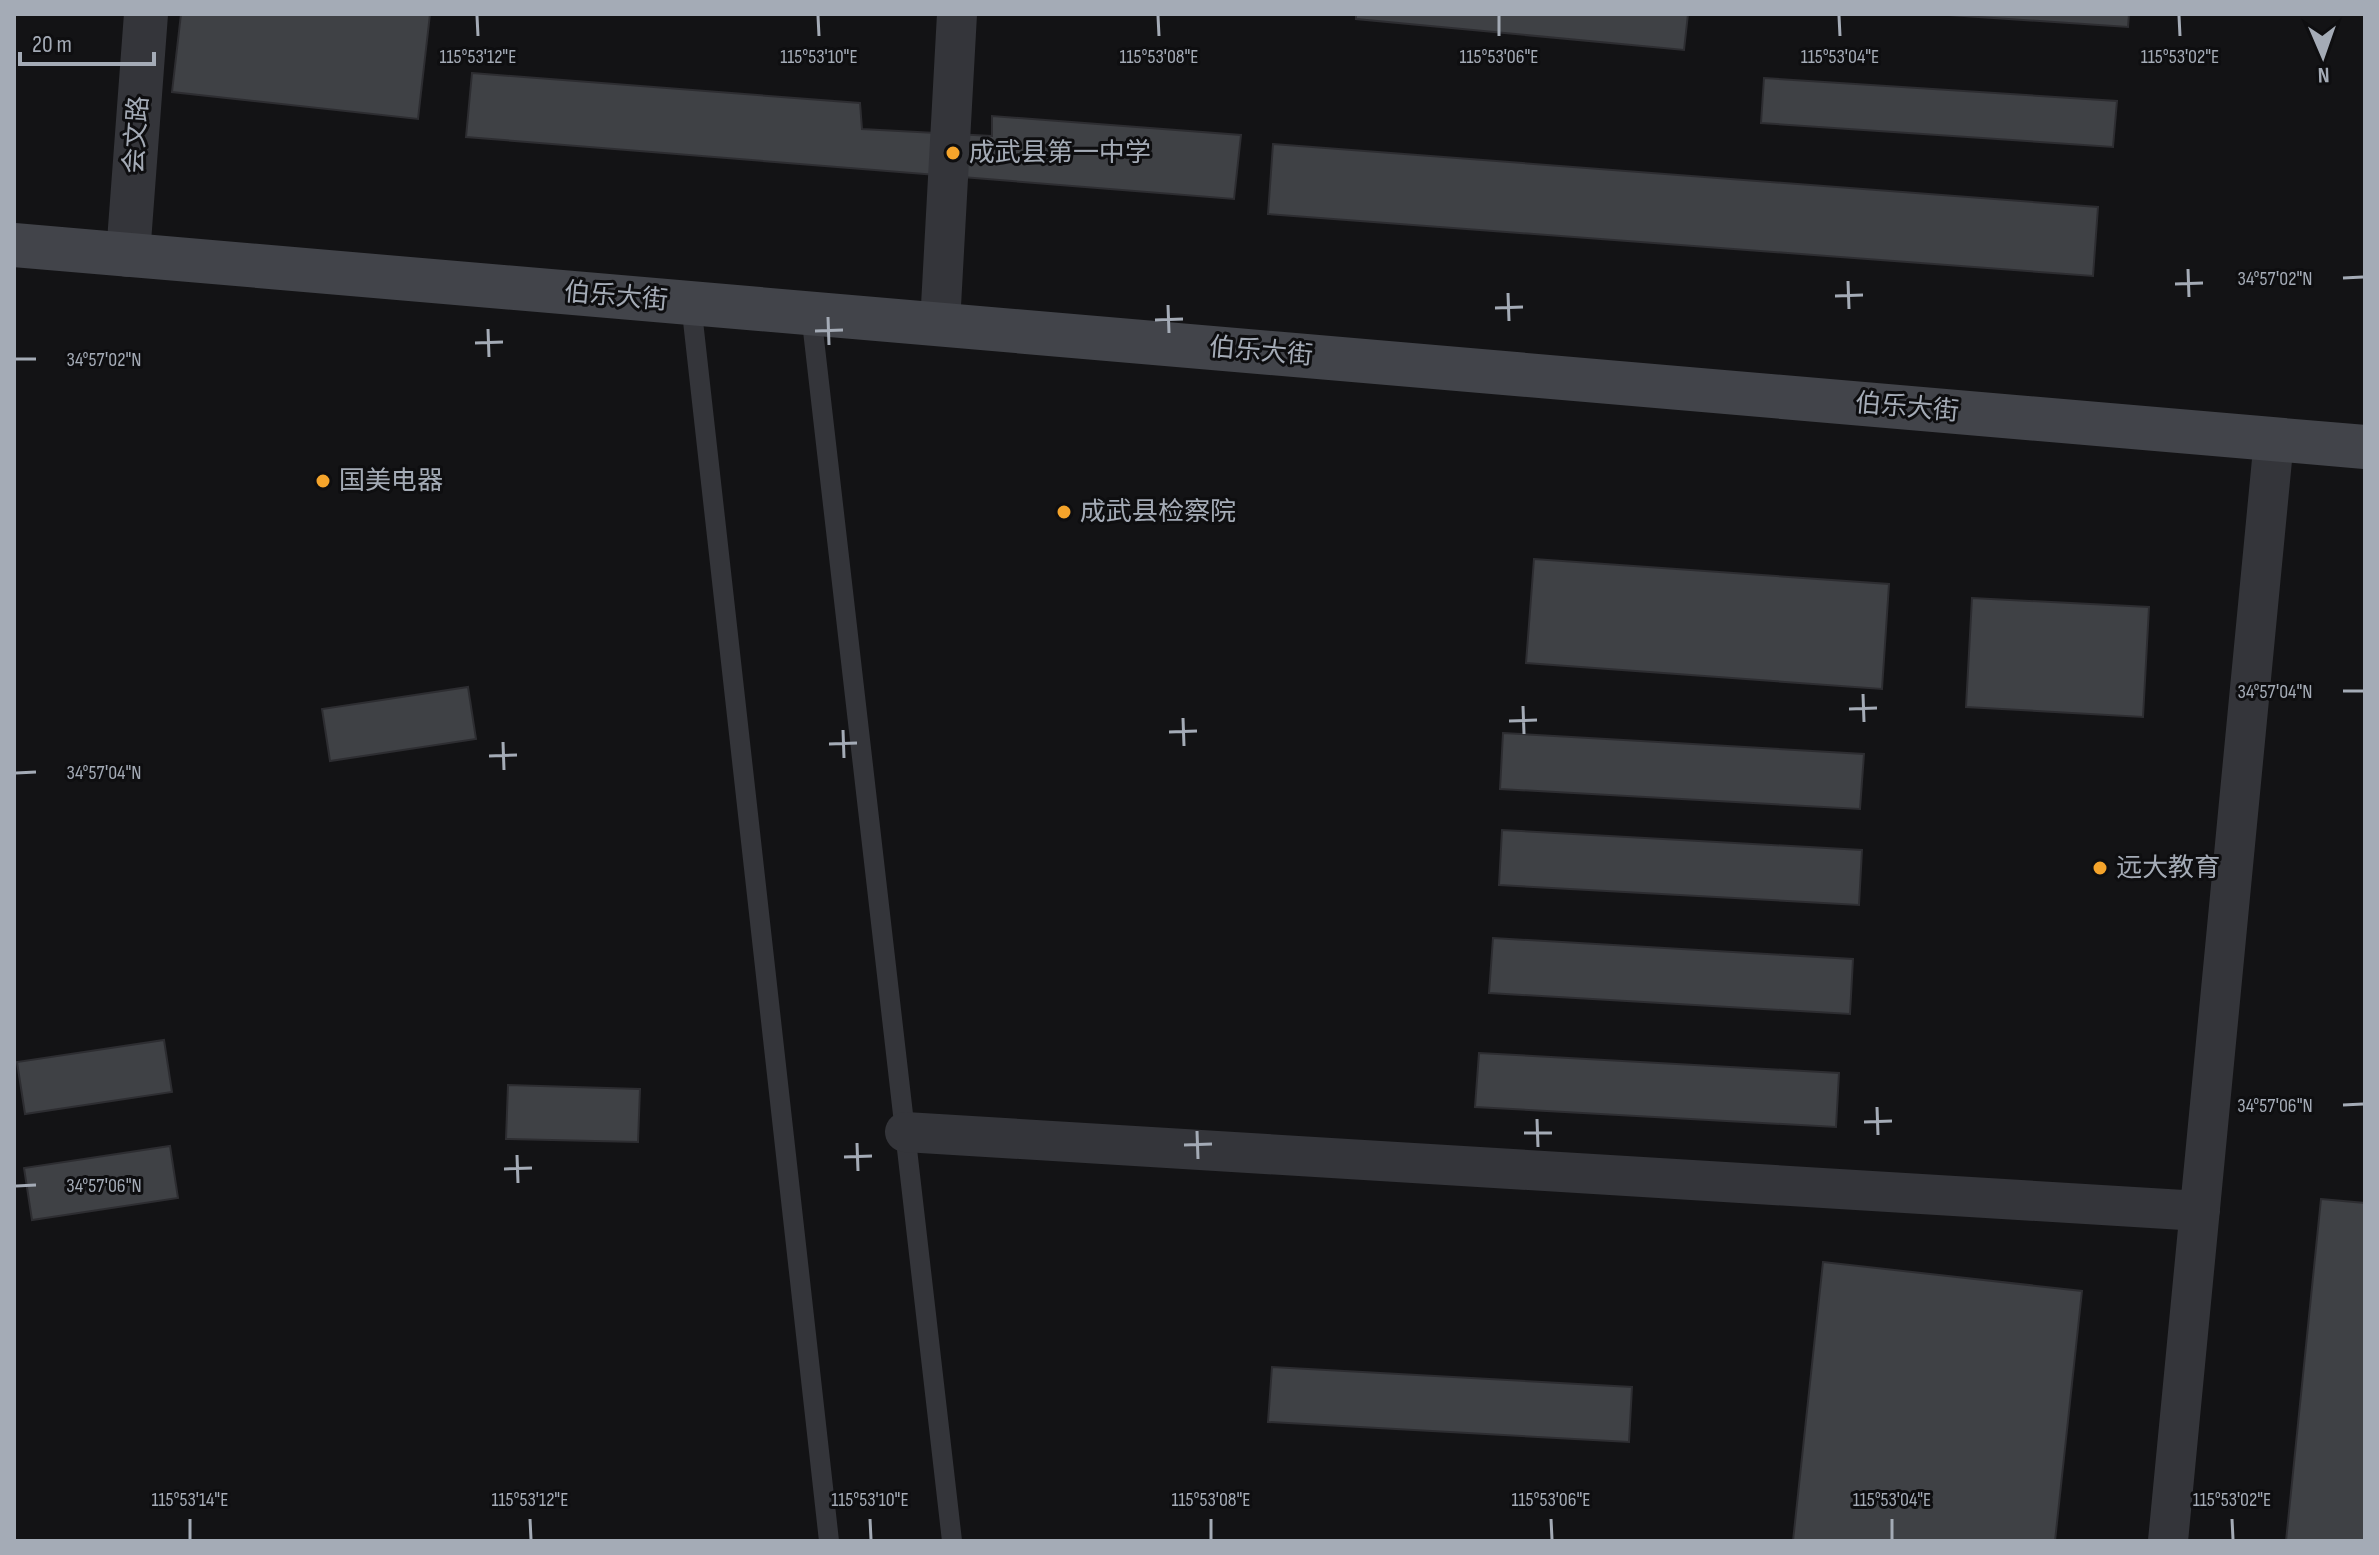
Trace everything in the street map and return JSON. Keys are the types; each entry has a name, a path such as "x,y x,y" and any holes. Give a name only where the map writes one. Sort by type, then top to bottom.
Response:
{"main road":[{"name":"伯乐大街","path":"14,245 2365,447"}],"street":[{"name":"会文路","path":"128,255 146,14"},
{"path":"940,324 957,14"},
{"path":"2168,1541 2274,439"},
{"path":"905,1132 2200,1211"}],"lane":[{"path":"691,303 829,1541"},
{"path":"811,313 952,1541"}],"building":[{"path":"181,14 430,14 418,119 172,92"},
{"path":"1356,14 1688,14 1684,50 1356,19"},
{"path":"1934,14 2129,14 2128,27"},
{"path":"472,73 860,103 862,129 992,136 992,116 1241,135 1234,199 466,137"},
{"path":"1764,78 2117,101 2113,147 1761,123"},
{"path":"1273,144 2098,207 2093,276 1268,214"},
{"path":"1534,559 1889,584 1882,689 1526,663"},
{"path":"1972,598 2149,607 2143,717 1966,707"},
{"path":"468,687 476,739 330,761 322,709"},
{"path":"1503,733 1864,754 1860,809 1500,789"},
{"path":"1502,830 1862,850 1859,905 1499,885"},
{"path":"1493,938 1853,959 1850,1014 1489,993"},
{"path":"164,1040 172,1092 25,1114 17,1062"},
{"path":"1479,1053 1839,1073 1836,1127 1475,1107"},
{"path":"508,1085 640,1089 638,1142 506,1139"},
{"path":"170,1146 178,1198 32,1220 24,1168"},
{"path":"2321,1199 2365,1203 2365,1541 2286,1541"},
{"path":"1823,1262 2082,1291 2055,1541 1793,1541"},
{"path":"1272,1367 1632,1387 1629,1442 1268,1422"}],"place":[{"name":"成武县第一中学","path":"953,153"},
{"name":"国美电器","path":"323,481"},
{"name":"成武县检察院","path":"1064,512"},
{"name":"远大教育","path":"2100,868"}]}
